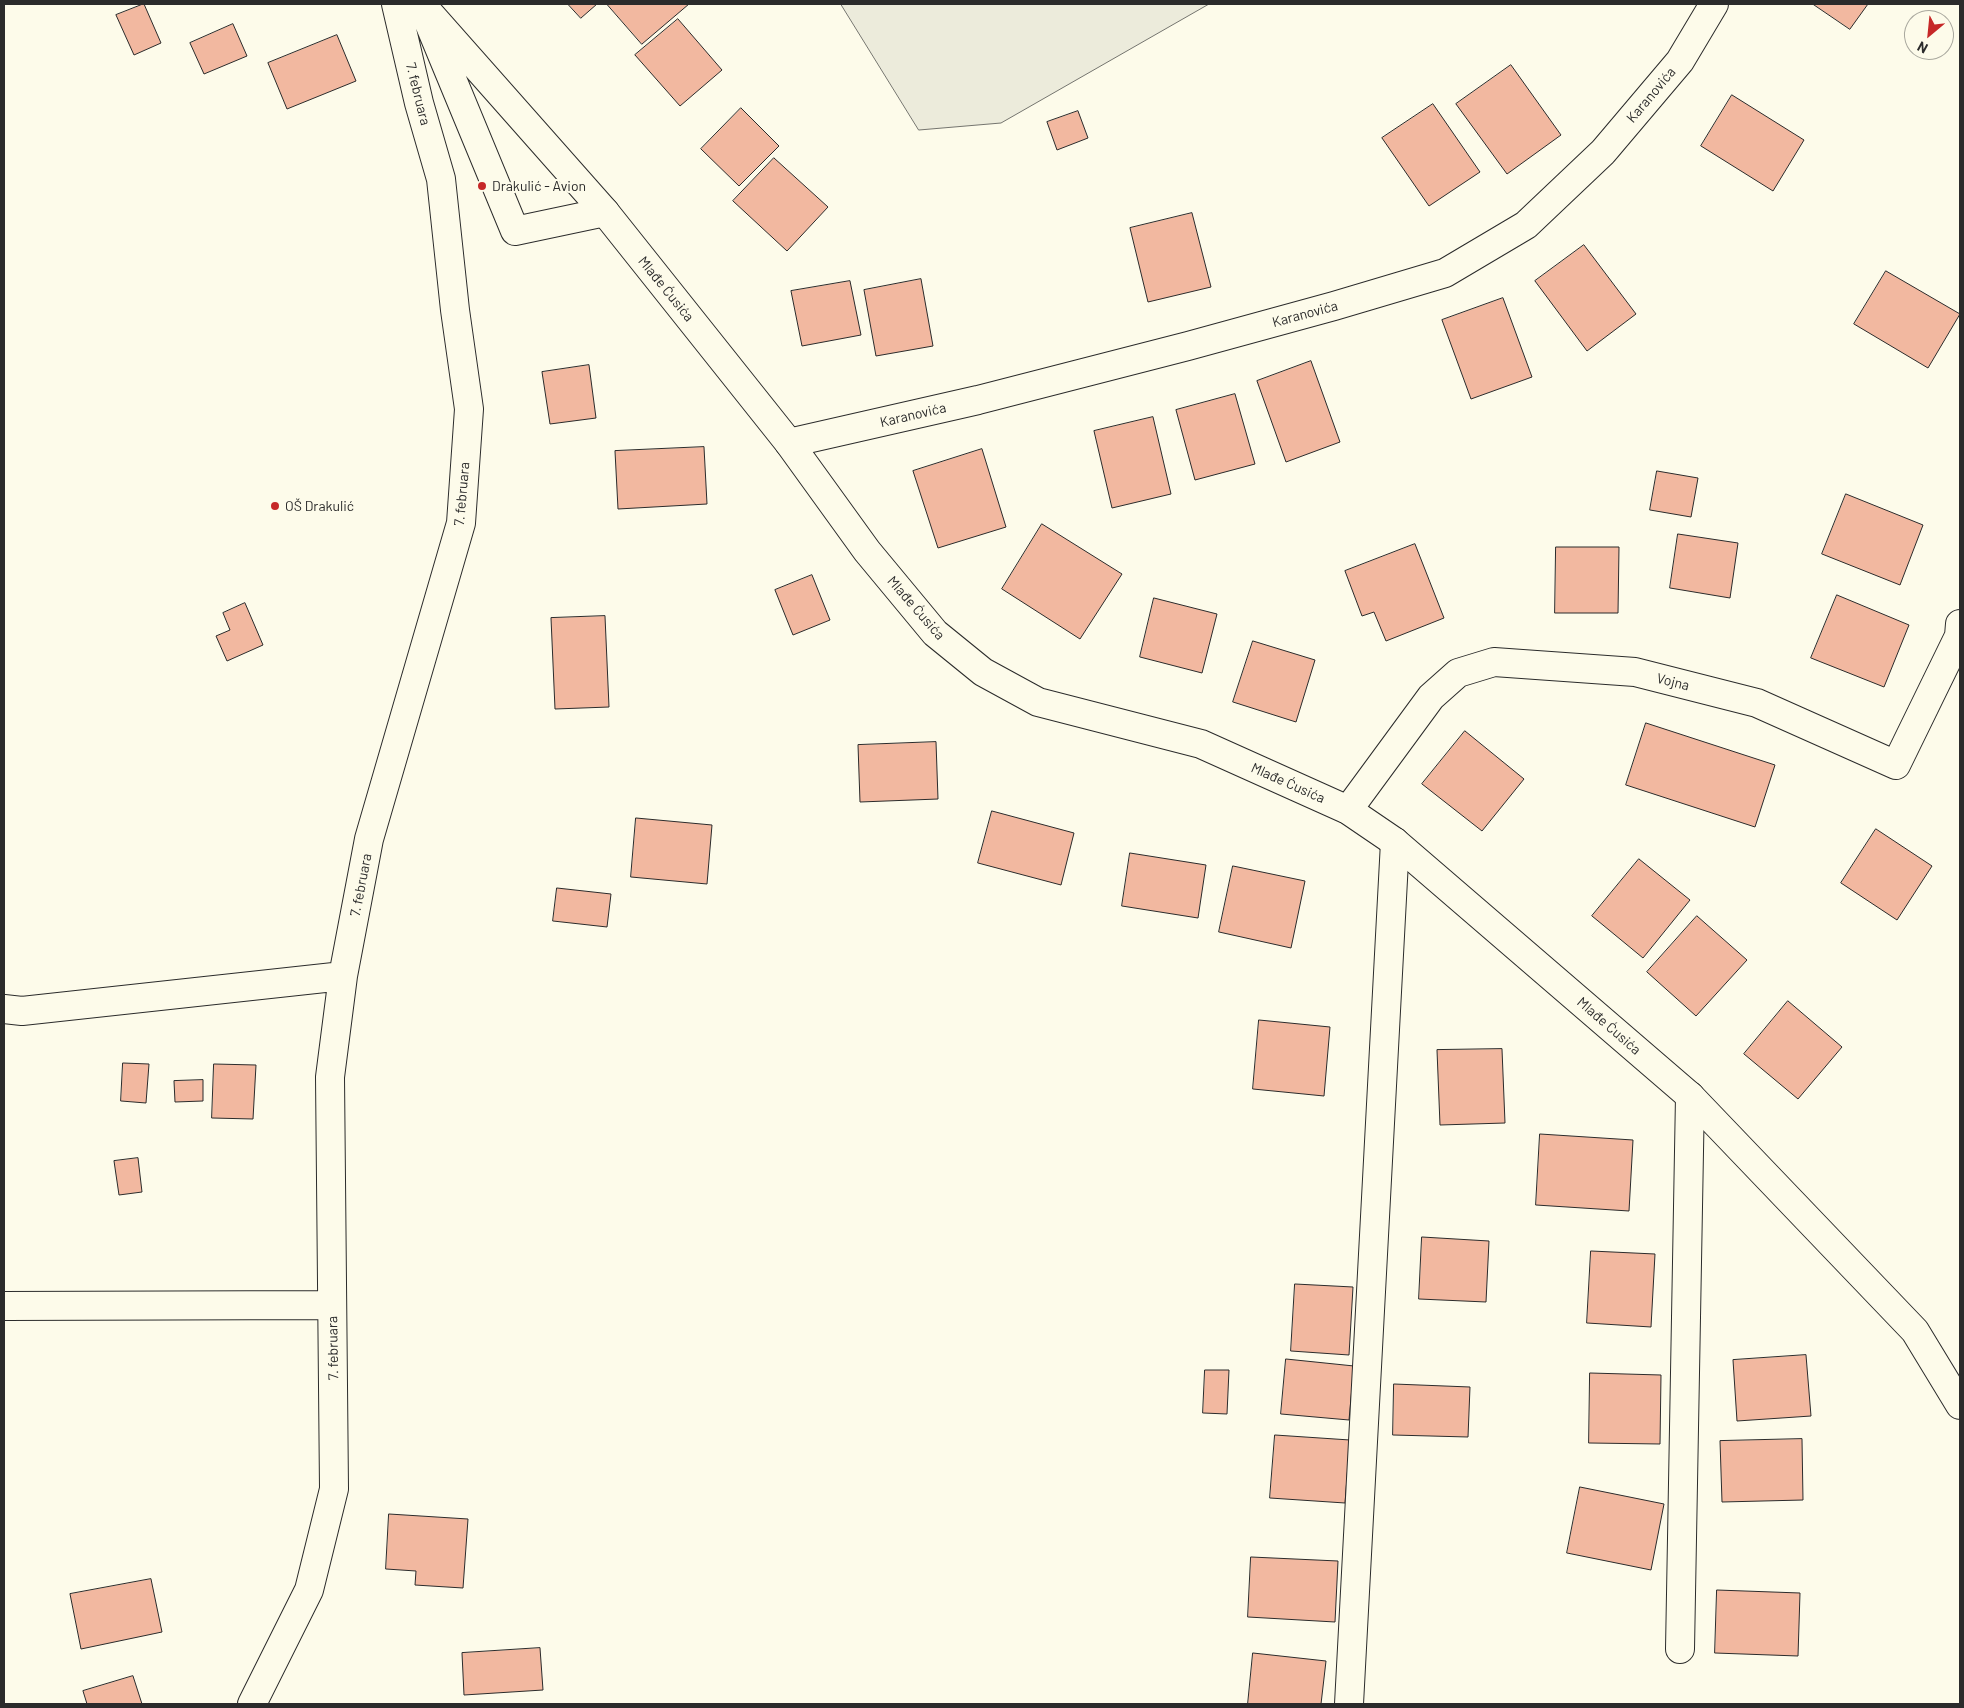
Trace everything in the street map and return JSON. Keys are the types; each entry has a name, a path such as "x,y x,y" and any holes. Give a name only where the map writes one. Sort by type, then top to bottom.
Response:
{"street":[{"name":"7. februara","path":"252,1704 309,1590 334,1489 330,1077 343,976 369,839 461,523 469,409 455,310 441,179 419,103 396,4"},
{"name":"Mlađe Ćusića","path":"420,4 605,212 789,443 868,551 935,633 983,672 1038,702 1200,744 1348,810 1395,842 1690,1096 1915,1331 1960,1405"},
{"name":"Mlađe Ćusića","path":"420,4 515,231 605,212"},
{"name":"Karanovića","path":"789,443 978,400 1168,351 1334,306 1445,273 1526,225 1603,152 1680,61 1714,4"},
{"name":"Vojna","path":"1348,810 1431,697 1458,673 1494,662 1635,672 1757,703 1896,765 1959,636 1960,624"},
{"path":"1349,1704 1395,842"},
{"path":"4,1009 22,1011 343,976"},
{"path":"1680,1648 1690,1096"},
{"path":"4,1306 332,1305"}],"shaded area":[{"path":"841,4 1209,4 1001,123 919,130"}],"building":[{"path":"144,4 161,43 134,55 116,15"},
{"path":"568,4 597,4 581,18"},
{"path":"607,4 689,4 642,44"},
{"path":"1813,4 1868,4 1850,29"},
{"path":"678,19 722,70 680,106 635,55"},
{"path":"233,24 247,56 204,74 190,43"},
{"path":"337,35 356,81 287,109 268,63"},
{"path":"1511,65 1561,135 1507,174 1456,104"},
{"path":"1732,95 1804,140 1773,191 1701,146"},
{"path":"1433,104 1480,172 1429,206 1382,138"},
{"path":"741,108 779,146 739,186 701,149"},
{"path":"1078,111 1088,138 1057,150 1047,122"},
{"path":"774,158 828,207 787,251 733,201"},
{"path":"1192,213 1211,287 1148,302 1130,228"},
{"path":"1584,245 1636,314 1587,351 1535,281"},
{"path":"1886,271 1960,314 1928,368 1854,324"},
{"path":"921,279 933,346 876,356 864,290"},
{"path":"850,281 861,335 802,346 791,291"},
{"path":"1503,298 1532,377 1471,399 1442,320"},
{"path":"1311,361 1340,442 1286,462 1257,381"},
{"path":"589,365 596,418 550,424 542,372"},
{"path":"1235,394 1255,464 1195,480 1176,410"},
{"path":"1153,417 1171,494 1112,508 1094,431"},
{"path":"704,447 707,504 618,509 615,451"},
{"path":"982,449 1006,527 938,548 913,471"},
{"path":"1657,471 1698,478 1691,517 1650,510"},
{"path":"1846,494 1923,525 1900,585 1822,554"},
{"path":"1042,524 1122,574 1080,639 1002,589"},
{"path":"1678,534 1738,543 1730,598 1670,588"},
{"path":"1415,544 1444,618 1386,641 1374,612 1362,616 1345,571"},
{"path":"1556,547 1619,547 1618,613 1555,613"},
{"path":"812,575 830,620 793,635 775,590"},
{"path":"1837,595 1909,625 1884,687 1811,658"},
{"path":"1154,598 1217,614 1202,673 1140,657"},
{"path":"245,603 263,645 227,661 216,636 230,630 223,613"},
{"path":"605,616 609,707 555,709 551,618"},
{"path":"1253,641 1315,660 1296,722 1233,702"},
{"path":"1646,723 1775,765 1755,827 1626,785"},
{"path":"1465,731 1524,779 1482,831 1422,784"},
{"path":"936,742 938,799 860,802 858,745"},
{"path":"992,811 1074,833 1061,885 978,863"},
{"path":"636,818 712,825 707,884 631,877"},
{"path":"1876,829 1932,866 1897,920 1841,883"},
{"path":"1130,853 1206,865 1198,918 1122,906"},
{"path":"1639,859 1690,900 1643,958 1592,916"},
{"path":"1233,866 1305,881 1291,948 1219,932"},
{"path":"557,888 611,894 607,927 553,921"},
{"path":"1697,916 1747,960 1696,1016 1647,972"},
{"path":"1788,1001 1842,1047 1798,1099 1744,1054"},
{"path":"1259,1020 1330,1027 1324,1096 1253,1089"},
{"path":"1502,1049 1505,1123 1440,1125 1437,1050"},
{"path":"123,1063 149,1064 146,1103 121,1101"},
{"path":"214,1064 256,1065 253,1119 212,1118"},
{"path":"203,1080 203,1101 175,1102 174,1081"},
{"path":"1540,1134 1633,1140 1629,1211 1536,1205"},
{"path":"138,1158 142,1192 119,1195 114,1161"},
{"path":"1422,1237 1489,1241 1486,1302 1419,1299"},
{"path":"1591,1251 1655,1254 1651,1327 1587,1323"},
{"path":"1295,1284 1353,1287 1349,1355 1291,1351"},
{"path":"1806,1355 1811,1416 1737,1421 1733,1360"},
{"path":"1286,1359 1354,1366 1349,1420 1281,1414"},
{"path":"1205,1370 1229,1370 1227,1414 1203,1413"},
{"path":"1590,1373 1661,1375 1660,1444 1589,1443"},
{"path":"1394,1384 1470,1387 1468,1437 1393,1435"},
{"path":"1275,1435 1350,1440 1345,1503 1270,1498"},
{"path":"1802,1439 1803,1500 1722,1502 1720,1441"},
{"path":"1580,1487 1664,1504 1651,1570 1567,1553"},
{"path":"389,1514 468,1519 463,1588 415,1585 416,1571 386,1569"},
{"path":"1251,1557 1338,1561 1335,1622 1248,1617"},
{"path":"151,1579 162,1632 81,1649 70,1594"},
{"path":"1717,1590 1800,1593 1798,1656 1715,1653"},
{"path":"540,1648 543,1690 464,1695 462,1653"},
{"path":"1253,1653 1326,1661 1321,1704 1248,1704"},
{"path":"133,1676 142,1704 87,1704 83,1691"}],"place":[{"name":"Drakulić - Avion","path":"482,186"},
{"name":"OŠ Drakulić","path":"275,506"}]}
